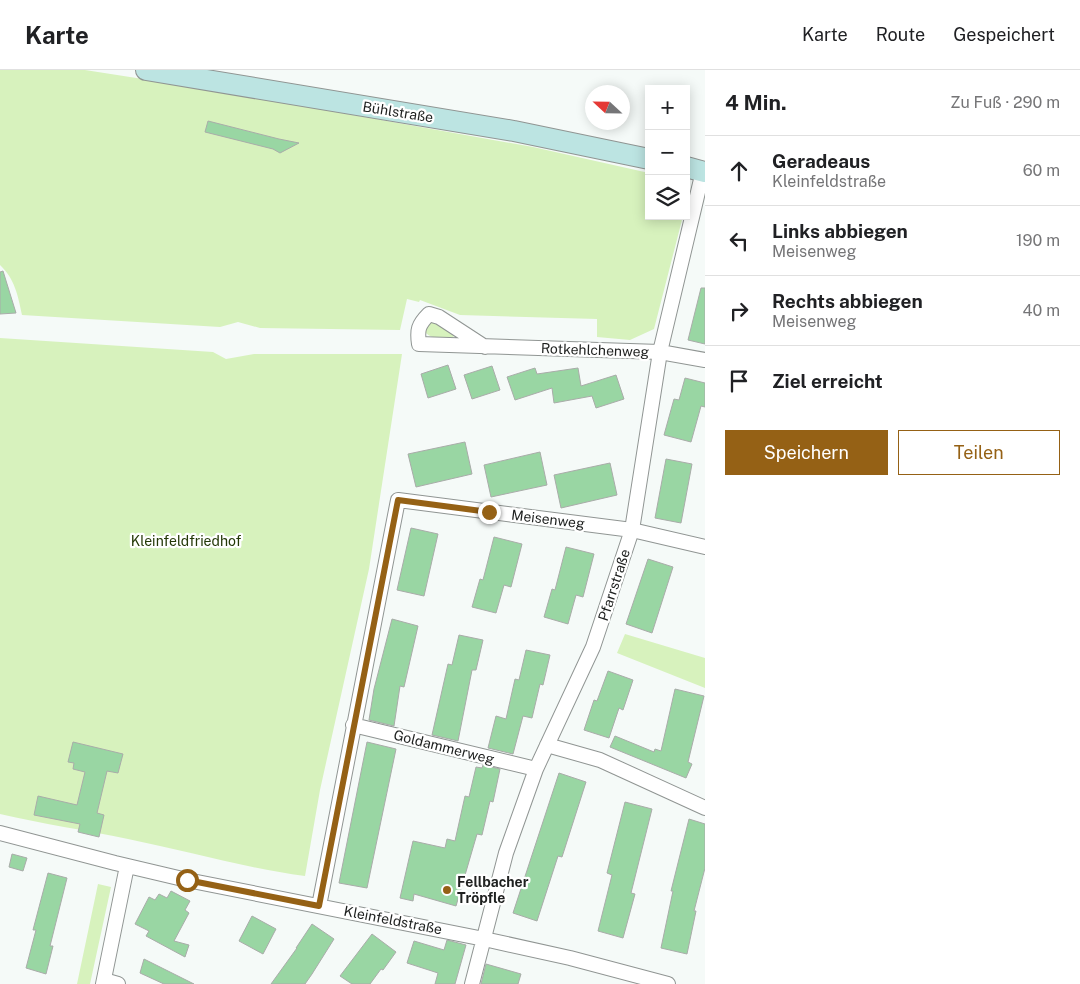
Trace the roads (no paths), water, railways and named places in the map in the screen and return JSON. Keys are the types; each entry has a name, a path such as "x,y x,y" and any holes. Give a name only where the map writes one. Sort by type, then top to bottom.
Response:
{"main road":[{"name":"Bühlstraße","path":"146,70 514,131 645,158"}],"street":[{"name":"Pfarrstraße","path":"472,984 506,853 536,769 594,647 632,530 660,352 698,170"},
{"name":"Rotkehlchenweg","path":"485,347 439,317 429,314 422,321 413,345 660,352 705,360"},
{"name":"Meisenweg","path":"319,906 398,500 632,530"},
{"path":"632,530 705,547"},
{"name":"Goldammerweg","path":"353,725 536,769"},
{"path":"548,745 600,760 705,808"},
{"name":"Kleinfeldstraße","path":"0,833 126,866 484,938 668,984"},
{"path":"118,984 104,982 126,866"}],"place":[{"name":"Fellbacher Tröpfle","path":"447,890"}],"park label":[{"name":"Kleinfeldfriedhof","path":"186,541"}]}
